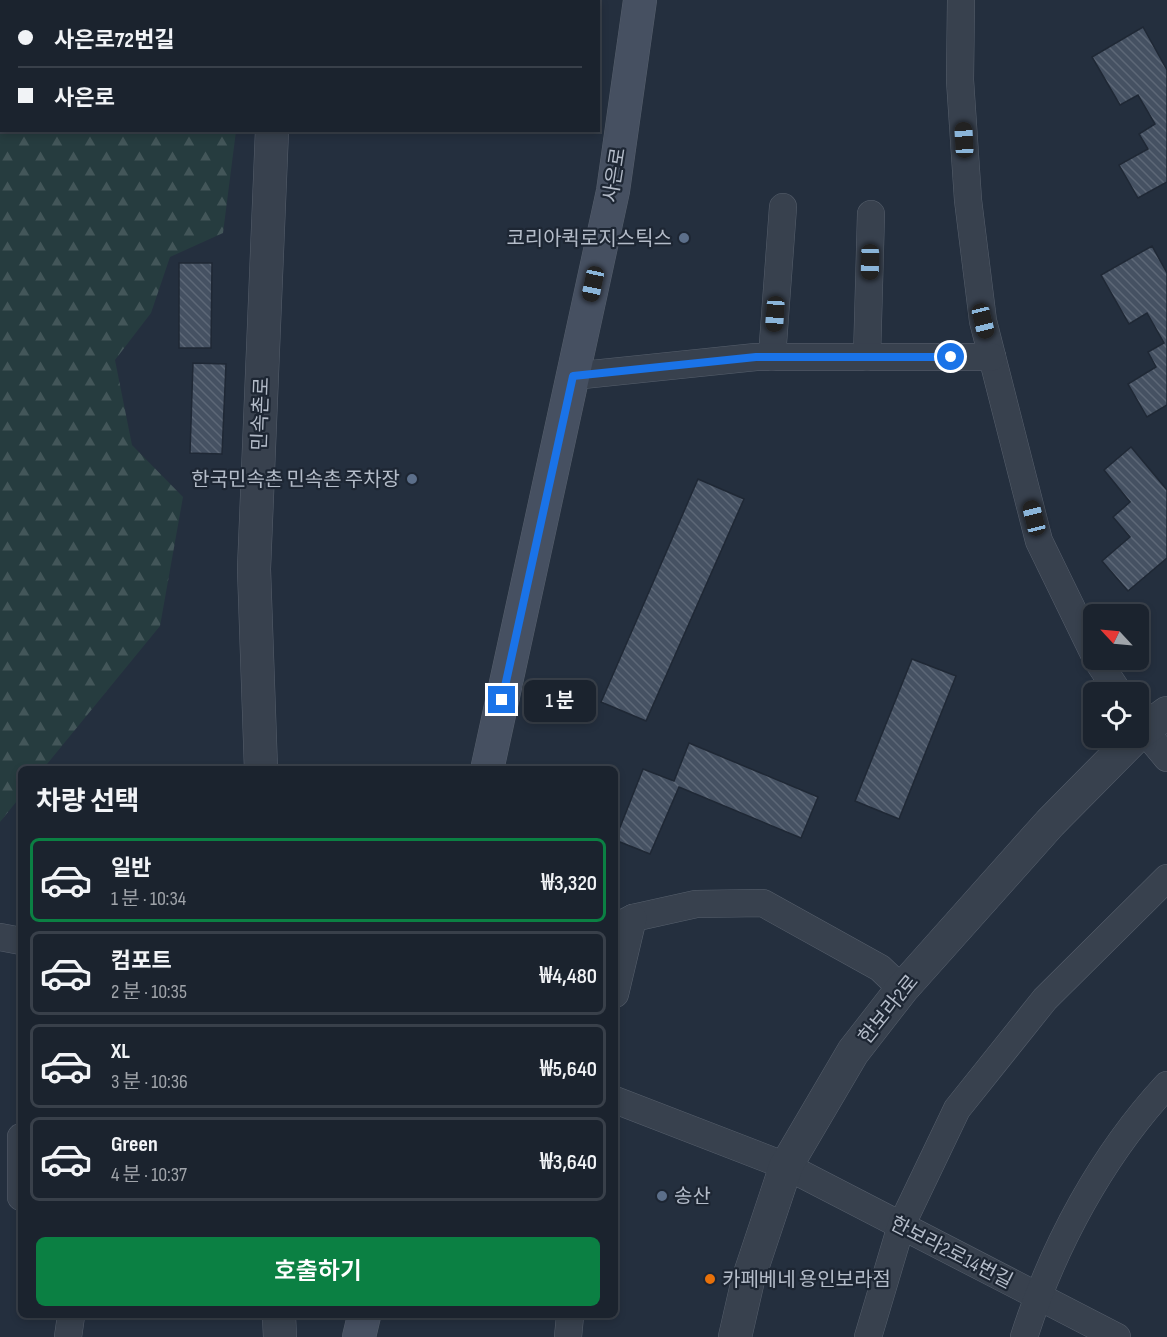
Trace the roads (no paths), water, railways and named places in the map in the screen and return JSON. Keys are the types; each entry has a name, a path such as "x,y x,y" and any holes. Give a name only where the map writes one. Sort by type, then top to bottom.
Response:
{"main road":[{"name":"사은로","path":"488,766 613,191 640,0"},
{"path":"359,1337 364,1318"}],"street":[{"path":"961,0 960,80 968,200 983,321 1040,541 1083,631"},
{"name":"민속촌로","path":"261,766 254,569 272,132"},
{"path":"772,357 783,207"},
{"path":"867,357 871,214"},
{"path":"573,376 772,357 992,357"},
{"path":"1149,734 1167,758"},
{"name":"한보라2로","path":"735,1337 748,1280 786,1167 853,1052 902,989 1050,823 1123,748"},
{"path":"868,1337 901,1226 957,1109 1045,999 1167,878"},
{"path":"618,970 624,922 696,904 763,903 880,968 902,989"},
{"path":"0,938 18,941"},
{"path":"1024,1337 1037,1296 1083,1200 1149,1105 1167,1085"},
{"name":"한보라2로14번길","path":"618,1101 786,1167 1117,1337"},
{"path":"68,1337 71,1318"},
{"path":"279,1318 280,1337"},
{"path":"568,1337 570,1318"}],"place":[{"name":"코리아퀵로지스틱스","path":"684,238"},
{"name":"한국민속촌 민속촌 주차장","path":"412,479"},
{"name":"송산","path":"662,1196"},
{"name":"카페베네 용인보라점","path":"710,1279"}]}
